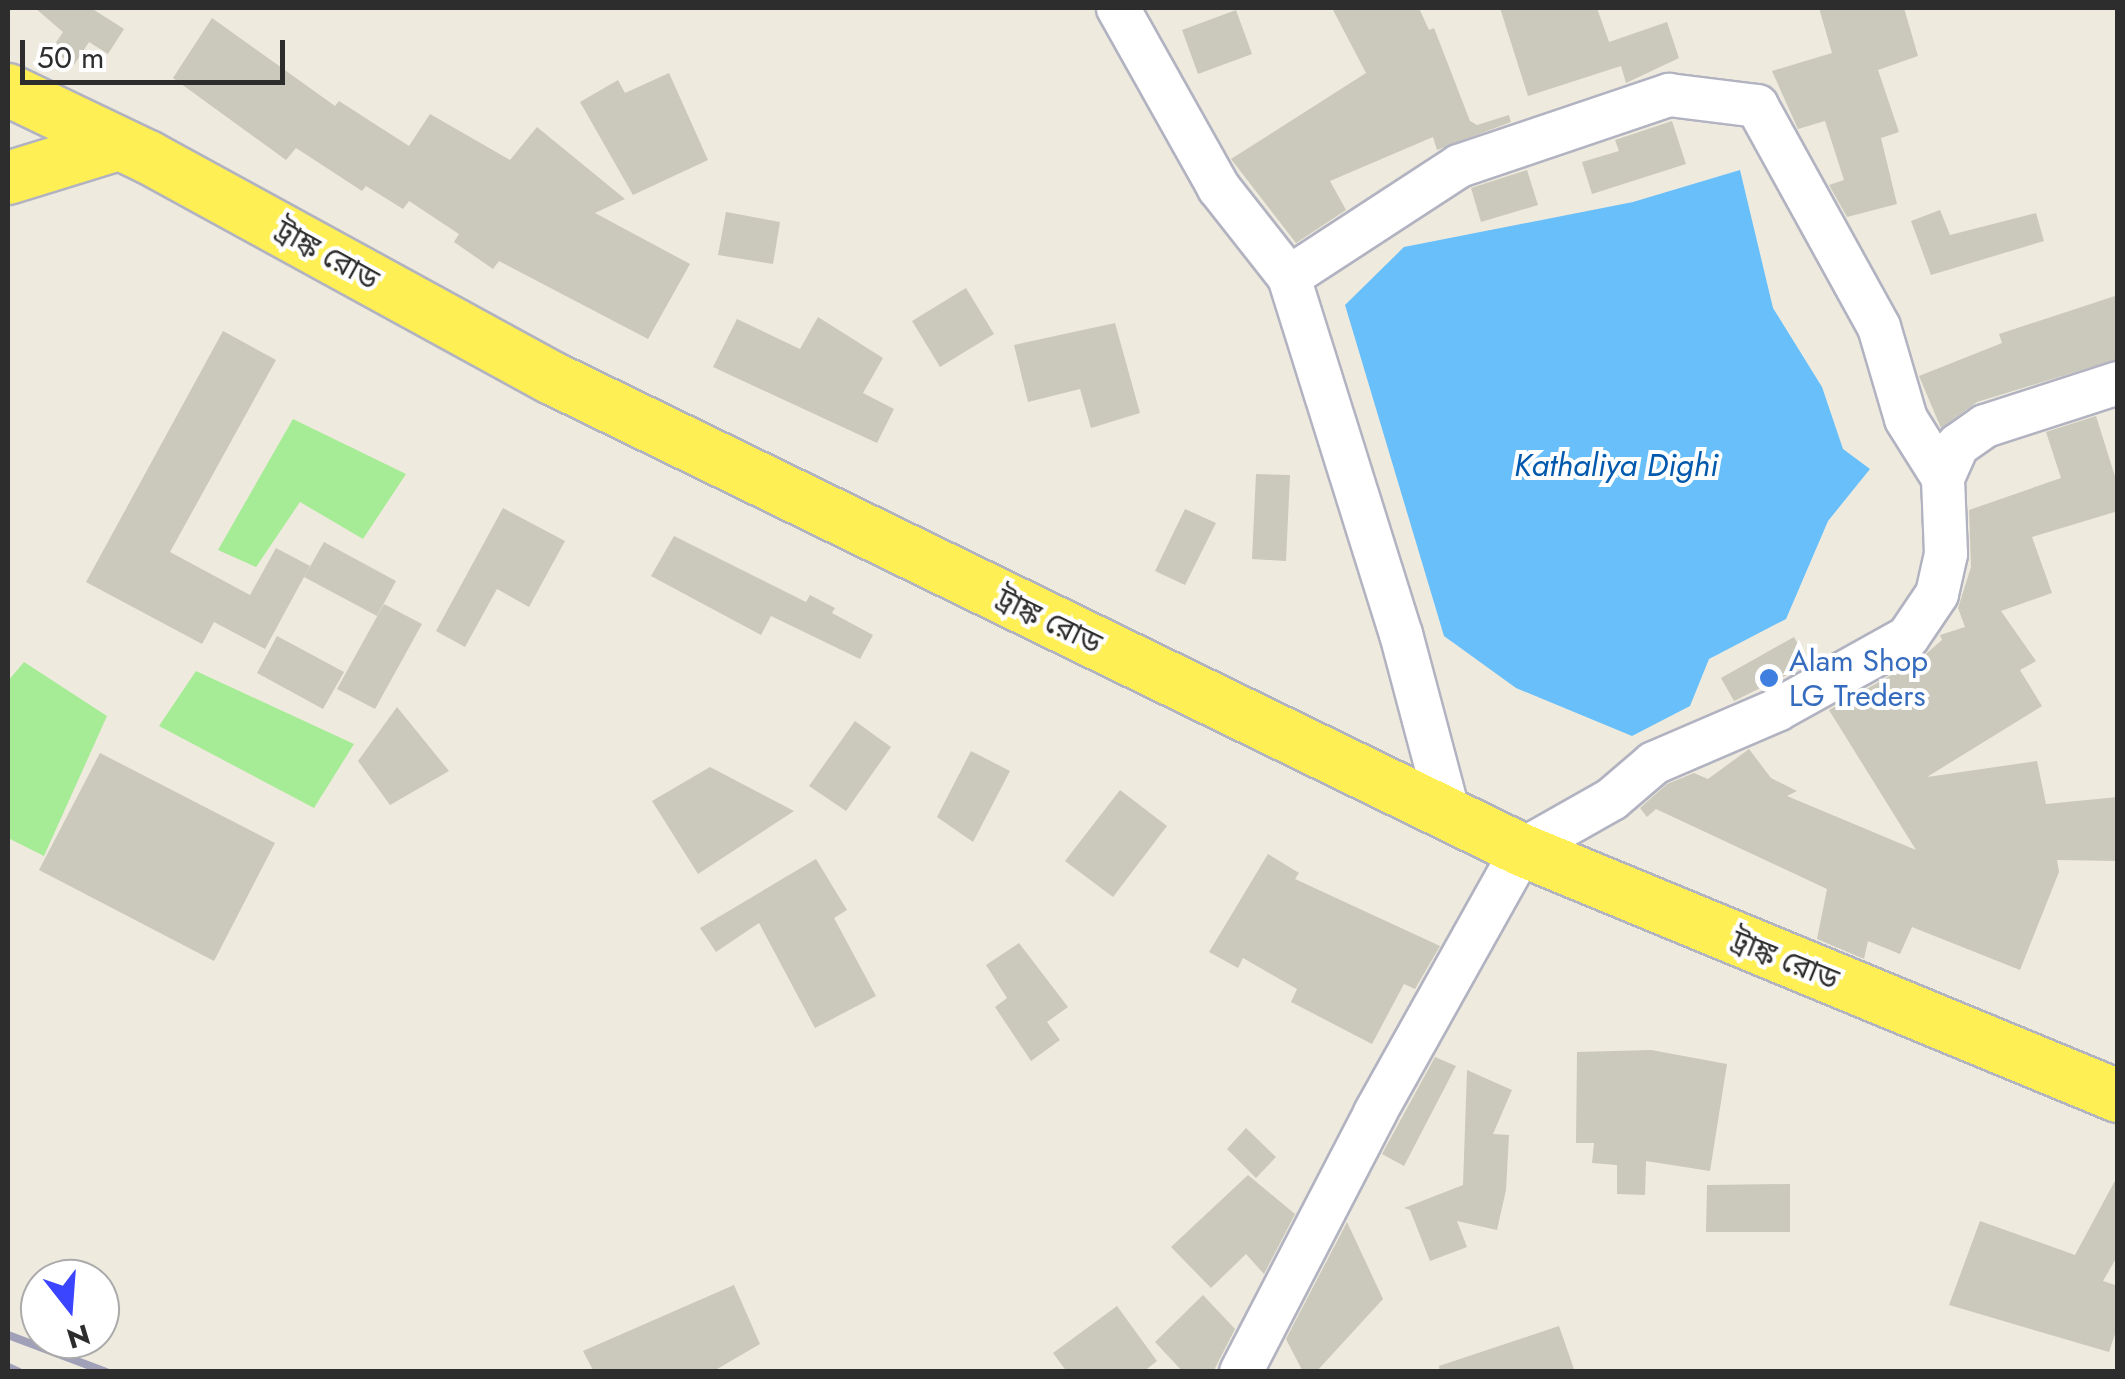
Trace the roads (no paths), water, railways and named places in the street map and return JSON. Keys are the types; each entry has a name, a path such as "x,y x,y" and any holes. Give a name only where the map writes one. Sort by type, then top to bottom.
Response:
{"main road":[{"name":"ট্রাঙ্ক রোড","path":"8,90 552,378 1522,850 2118,1096"},
{"path":"8,178 115,145"}],"street":[{"path":"1118,8 1210,174 1289,277 1449,815"},
{"path":"1289,277 1459,166 1669,95 1757,106 1879,327 1906,419 1943,478"},
{"path":"1241,1372 1374,1112 1522,850 1612,798 1654,763 1776,710 1908,637 1938,594 1946,554 1943,478 1958,445 1985,426 2118,384"}],"water":[{"name":"Kathaliya Dighi","path":"1740,170 1773,308 1822,387 1843,449 1870,469 1828,521 1786,619 1709,659 1690,706 1632,736 1516,688 1444,636 1345,305 1404,247 1633,202"}],"railway":[{"path":"8,1335 106,1372"},
{"path":"8,1367 19,1372"}],"place":[{"name":"Alam Shop LG Treders","path":"1769,678"}]}
